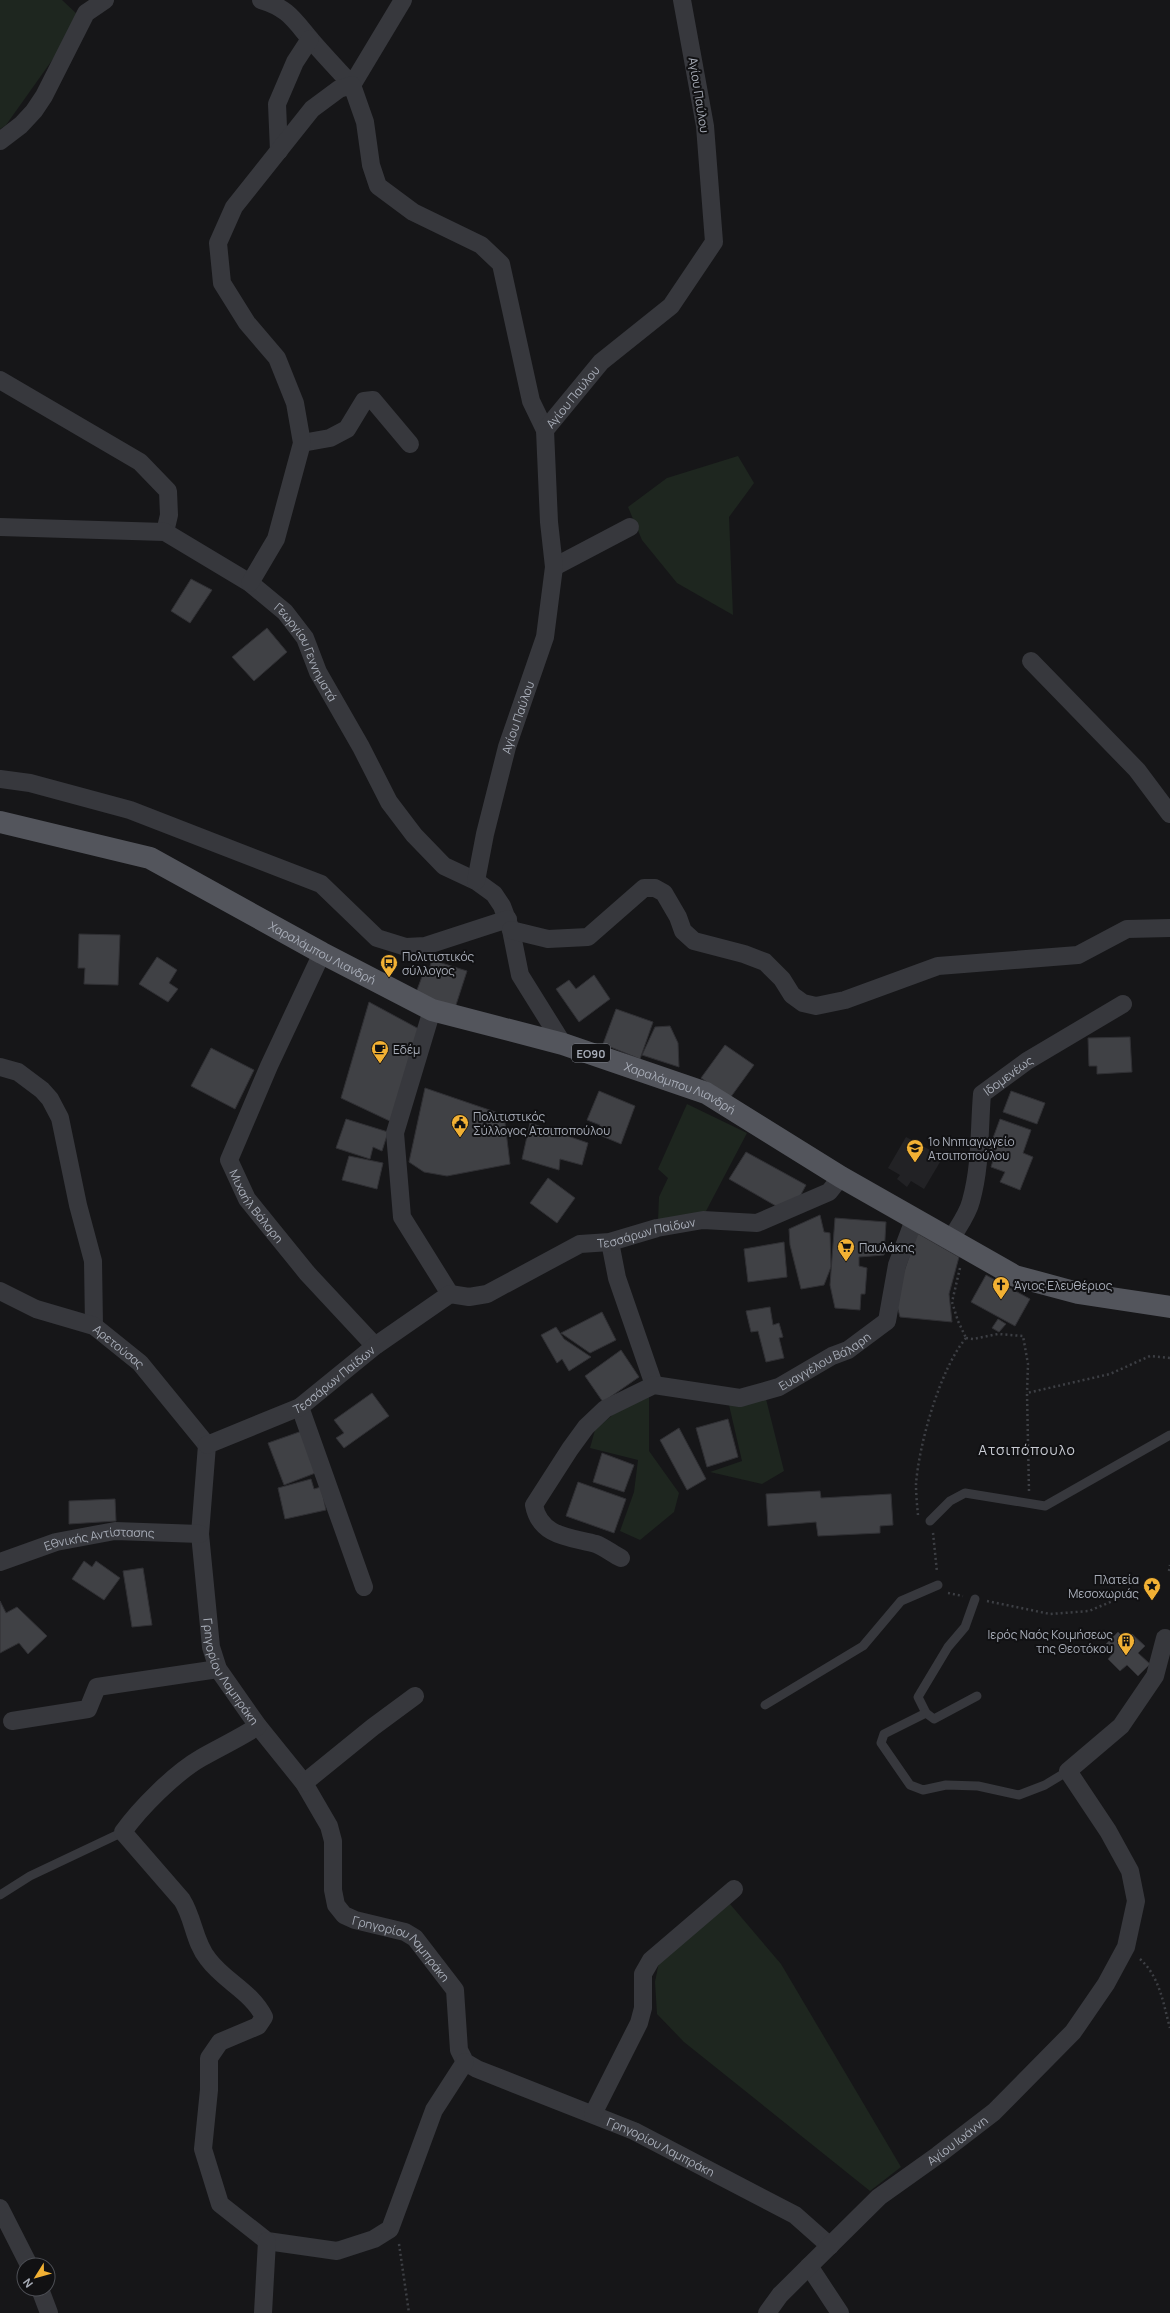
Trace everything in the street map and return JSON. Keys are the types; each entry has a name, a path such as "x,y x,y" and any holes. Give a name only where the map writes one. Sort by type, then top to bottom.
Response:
{"main road":[{"name":"Χαραλάμπου Λιανδρή","path":"0,822 150,858 322,954 432,1010 563,1044 706,1093 841,1177 914,1220 960,1244 1015,1276 1078,1293 1170,1307"}],"street":[{"path":"0,140 21,125 34,111 44,96 86,13 105,0"},
{"path":"262,0 289,14 296,20 310,39 352,85 365,122 371,165 378,186 413,212 481,245 501,264 531,401 545,430"},
{"path":"250,583 276,539 302,443 295,403 277,358 247,323 222,283 218,243 234,207 312,109 339,89 352,85 403,0"},
{"name":"Αγίου Παύλου","path":"476,881 485,834 507,747 545,637 554,567 549,522 545,430 601,362 671,306 714,242 705,126 682,0"},
{"path":"279,151 277,104 295,62 310,39"},
{"path":"0,380 140,462 168,491 169,515 165,532"},
{"path":"302,443 330,438 347,429 364,401 373,400 410,444"},
{"name":"Γεωργίου Γεννηματά","path":"0,527 165,532 250,583 285,612 304,638 318,672 361,747 389,802 414,835 444,866 476,881 494,894 510,924 520,974 563,1044"},
{"path":"554,567 630,527"},
{"path":"1030,661 1137,770 1170,814"},
{"path":"0,778 30,782 130,810 321,884 377,938 406,947 425,946 510,924 548,940 588,937 644,888 655,888 664,893 678,917 683,931 694,941 744,954 765,962 782,979 792,995 803,1003 816,1006 845,1000 938,966 1078,955 1127,929 1170,928"},
{"name":"Μιχαήλ Βάλαρη","path":"322,954 269,1066 229,1160 247,1199 307,1273 375,1346"},
{"name":"Ιδομενέως","path":"960,1244 971,1202 981,1148 980,1121 982,1094 1027,1061 1124,1004"},
{"path":"432,1010 395,1133 402,1217 450,1294"},
{"path":"0,1066 18,1072 42,1090 50,1099 60,1118 78,1205 93,1262 94,1326"},
{"name":"Τεσσάρων Παίδων","path":"207,1445 300,1407 326,1383 375,1346 450,1294 469,1297 487,1294 580,1244 610,1242 657,1228 703,1220 757,1223 829,1192 841,1177"},
{"name":"Ευαγγέλου Βάλαρη","path":"654,1385 740,1398 779,1387 832,1356 848,1350 886,1321 897,1265 914,1220"},
{"path":"610,1242 618,1278 654,1385 605,1410 586,1427 534,1505 536,1516 544,1526 563,1536 598,1545 621,1558"},
{"name":"Αρετούσας","path":"0,1290 36,1309 94,1326 140,1363 207,1445"},
{"path":"300,1407 364,1587"},
{"name":"Γρηγορίου Λαμπράκη","path":"207,1445 200,1534 211,1647 218,1669 258,1726 304,1783 329,1826 333,1841 333,1890 336,1905 344,1915 355,1920 405,1932 415,1938 455,1990 459,2050 465,2062 477,2069 634,2130 795,2216 830,2246"},
{"name":"Εθνικής Αντίστασης","path":"0,1562 56,1542 115,1531 200,1534"},
{"path":"1068,1770 1121,1726 1154,1676 1165,1638"},
{"path":"12,1721 88,1709 97,1687 218,1669"},
{"path":"304,1783 373,1727 415,1696"},
{"path":"258,1726 200,1758 167,1785 141,1810 123,1832 182,1900 190,1912 199,1947 209,1961 259,2006 264,2017 258,2026 220,2042 209,2058 210,2090 203,2149 220,2204 267,2241 337,2251 374,2239 390,2229 434,2110 465,2062"},
{"name":"Αγίου Ιωάννη","path":"767,2313 780,2295 879,2197 938,2156 994,2112 1073,2032 1106,1984 1126,1947 1136,1901 1130,1871 1108,1831 1068,1770"},
{"path":"593,2114 639,2024 643,2008 643,1974 651,1960 734,1889"},
{"path":"0,2208 25,2257"},
{"path":"263,2313 267,2241"},
{"path":"809,2266 840,2313"},
{"path":"43,2297 49,2313"}],"lane":[{"path":"930,1521 950,1501 965,1493 1045,1506 1170,1435"},
{"path":"765,1705 863,1646 901,1601 938,1585"},
{"path":"975,1599 965,1627 948,1647 918,1697 926,1713 934,1719 978,1696"},
{"path":"926,1713 884,1734 881,1743 910,1785 923,1790 946,1786 978,1786 1019,1795 1045,1785 1068,1770"},
{"path":"0,1895 30,1876 123,1832"}],"path":[{"path":"960,1244 960,1268 952,1302 966,1338"},
{"path":"966,1338 973,1339 998,1334 1023,1336 1028,1364 1029,1504"},
{"path":"930,1521 918,1520 916,1485 921,1448 940,1388 956,1349 966,1338"},
{"path":"1027,1392 1110,1374 1150,1356 1170,1358"},
{"path":"1169,1571 1170,1565"},
{"path":"1050,1614 1089,1610 1134,1592"},
{"path":"1126,1947 1151,1969 1159,1987 1170,2028"},
{"path":"390,2229 398,2241 409,2313"}],"shaded area":[{"path":"0,0 62,0 79,16 65,42 6,125 0,129"},
{"path":"738,456 754,483 729,517 733,615 677,583 642,540 628,507 667,478"},
{"path":"687,1104 747,1133 706,1211 658,1221 659,1197 668,1178 658,1169"},
{"name":"1ο Νηπιαγωγείο Ατσιποπούλου","path":"906,1137 943,1157 924,1189 911,1181 907,1187 897,1179 900,1175 888,1168"},
{"path":"649,1397 649,1451 679,1493 674,1512 640,1540 620,1531 634,1492 638,1460 590,1448 595,1430 616,1412"},
{"path":"766,1399 784,1471 762,1484 710,1472 742,1461 729,1405"},
{"path":"730,1904 781,1964 901,2167 870,2191 684,2042 657,2014 655,1982 659,1962"}],"building":[{"path":"191,579 212,590 190,623 171,611"},
{"path":"267,628 287,652 254,681 232,657"},
{"path":"79,934 120,935 118,985 84,984 85,968 78,968"},
{"path":"157,957 177,970 169,983 178,989 168,1002 139,984"},
{"path":"432,960 467,971 454,1011 414,998 423,974 427,976"},
{"path":"594,975 610,999 579,1022 556,989 569,980 576,989"},
{"name":"Εδέμ","path":"369,1002 419,1029 394,1123 341,1098"},
{"path":"616,1009 653,1022 640,1059 603,1044"},
{"path":"670,1026 678,1043 679,1067 642,1055 655,1027"},
{"path":"1130,1037 1132,1072 1097,1074 1097,1066 1089,1066 1088,1038"},
{"path":"725,1045 754,1065 730,1098 701,1078"},
{"path":"211,1048 254,1070 235,1109 191,1086"},
{"name":"Πολιτιστικός Σύλλογος Ατσιποπούλου","path":"425,1088 504,1115 510,1164 447,1176 424,1172 409,1162"},
{"path":"599,1091 635,1106 621,1144 597,1134 600,1125 587,1120"},
{"path":"1011,1091 1045,1103 1037,1124 1003,1112"},
{"path":"346,1119 388,1132 382,1151 373,1147 370,1159 336,1148"},
{"path":"1000,1119 1031,1130 1023,1153 1033,1157 1020,1190 1000,1182 1005,1172 991,1167 996,1151 989,1149"},
{"path":"530,1123 588,1143 582,1165 560,1159 559,1170 522,1159"},
{"path":"746,1152 806,1185 797,1202 776,1206 729,1179"},
{"path":"349,1156 383,1163 377,1189 342,1180"},
{"path":"548,1178 575,1198 557,1223 530,1203"},
{"path":"820,1215 824,1232 830,1233 831,1267 824,1285 801,1289 790,1245 789,1229"},
{"name":"Παυλάκης","path":"835,1218 886,1222 884,1255 859,1257 859,1266 867,1268 865,1294 861,1294 860,1310 835,1308 830,1285"},
{"path":"917,1233 959,1257 949,1294 952,1322 900,1317 895,1298"},
{"path":"784,1242 787,1277 748,1282 744,1249"},
{"name":"Άγιος Ελευθέριος","path":"986,1275 1030,1299 1015,1326 971,1302"},
{"path":"770,1307 773,1325 779,1323 783,1337 779,1338 784,1358 766,1362 758,1331 751,1332 746,1311"},
{"path":"602,1312 616,1340 590,1353 561,1333"},
{"path":"998,1319 1006,1324 999,1332 992,1328"},
{"path":"556,1327 564,1339 591,1357 569,1371 562,1359 557,1363 541,1335"},
{"path":"621,1350 639,1377 603,1402 585,1376"},
{"path":"372,1393 389,1416 344,1448 336,1438 344,1433 334,1420"},
{"path":"728,1419 738,1457 707,1467 696,1428"},
{"path":"679,1428 706,1479 687,1490 660,1440"},
{"path":"302,1431 318,1472 284,1485 268,1443"},
{"path":"602,1453 634,1465 624,1492 593,1482"},
{"path":"311,1479 314,1489 321,1487 326,1510 285,1519 278,1488"},
{"path":"578,1482 626,1499 614,1533 566,1516"},
{"path":"820,1491 821,1498 891,1494 893,1525 880,1526 880,1533 818,1536 816,1522 768,1526 766,1494"},
{"path":"115,1499 116,1521 69,1524 69,1501"},
{"path":"84,1561 92,1567 96,1561 120,1578 104,1600 72,1579"},
{"path":"143,1568 152,1625 132,1627 123,1571"},
{"path":"0,1601 6,1613 17,1607 47,1636 28,1654 19,1643 0,1653"},
{"name":"Ιερός Ναός Κοιμήσεως της Θεοτόκου","path":"1118,1632 1126,1640 1132,1634 1145,1646 1138,1653 1150,1664 1138,1676 1127,1665 1120,1671 1108,1659 1114,1652 1106,1644"}],"place":[{"name":"Πολιτιστικός σύλλογος","path":"389,978"},
{"name":"Εδέμ","path":"380,1064"},
{"name":"Πολιτιστικός Σύλλογος Ατσιποπούλου","path":"460,1138"},
{"name":"1ο Νηπιαγωγείο Ατσιποπούλου","path":"915,1163"},
{"name":"Παυλάκης","path":"846,1262"},
{"name":"Άγιος Ελευθέριος","path":"1001,1300"},
{"name":"Πλατεία Μεσοχωριάς","path":"1152,1601"},
{"name":"Ιερός Ναός Κοιμήσεως της Θεοτόκου","path":"1126,1656"}],"district":[{"name":"Ατσιπόπουλο","path":"1027,1449"}]}
